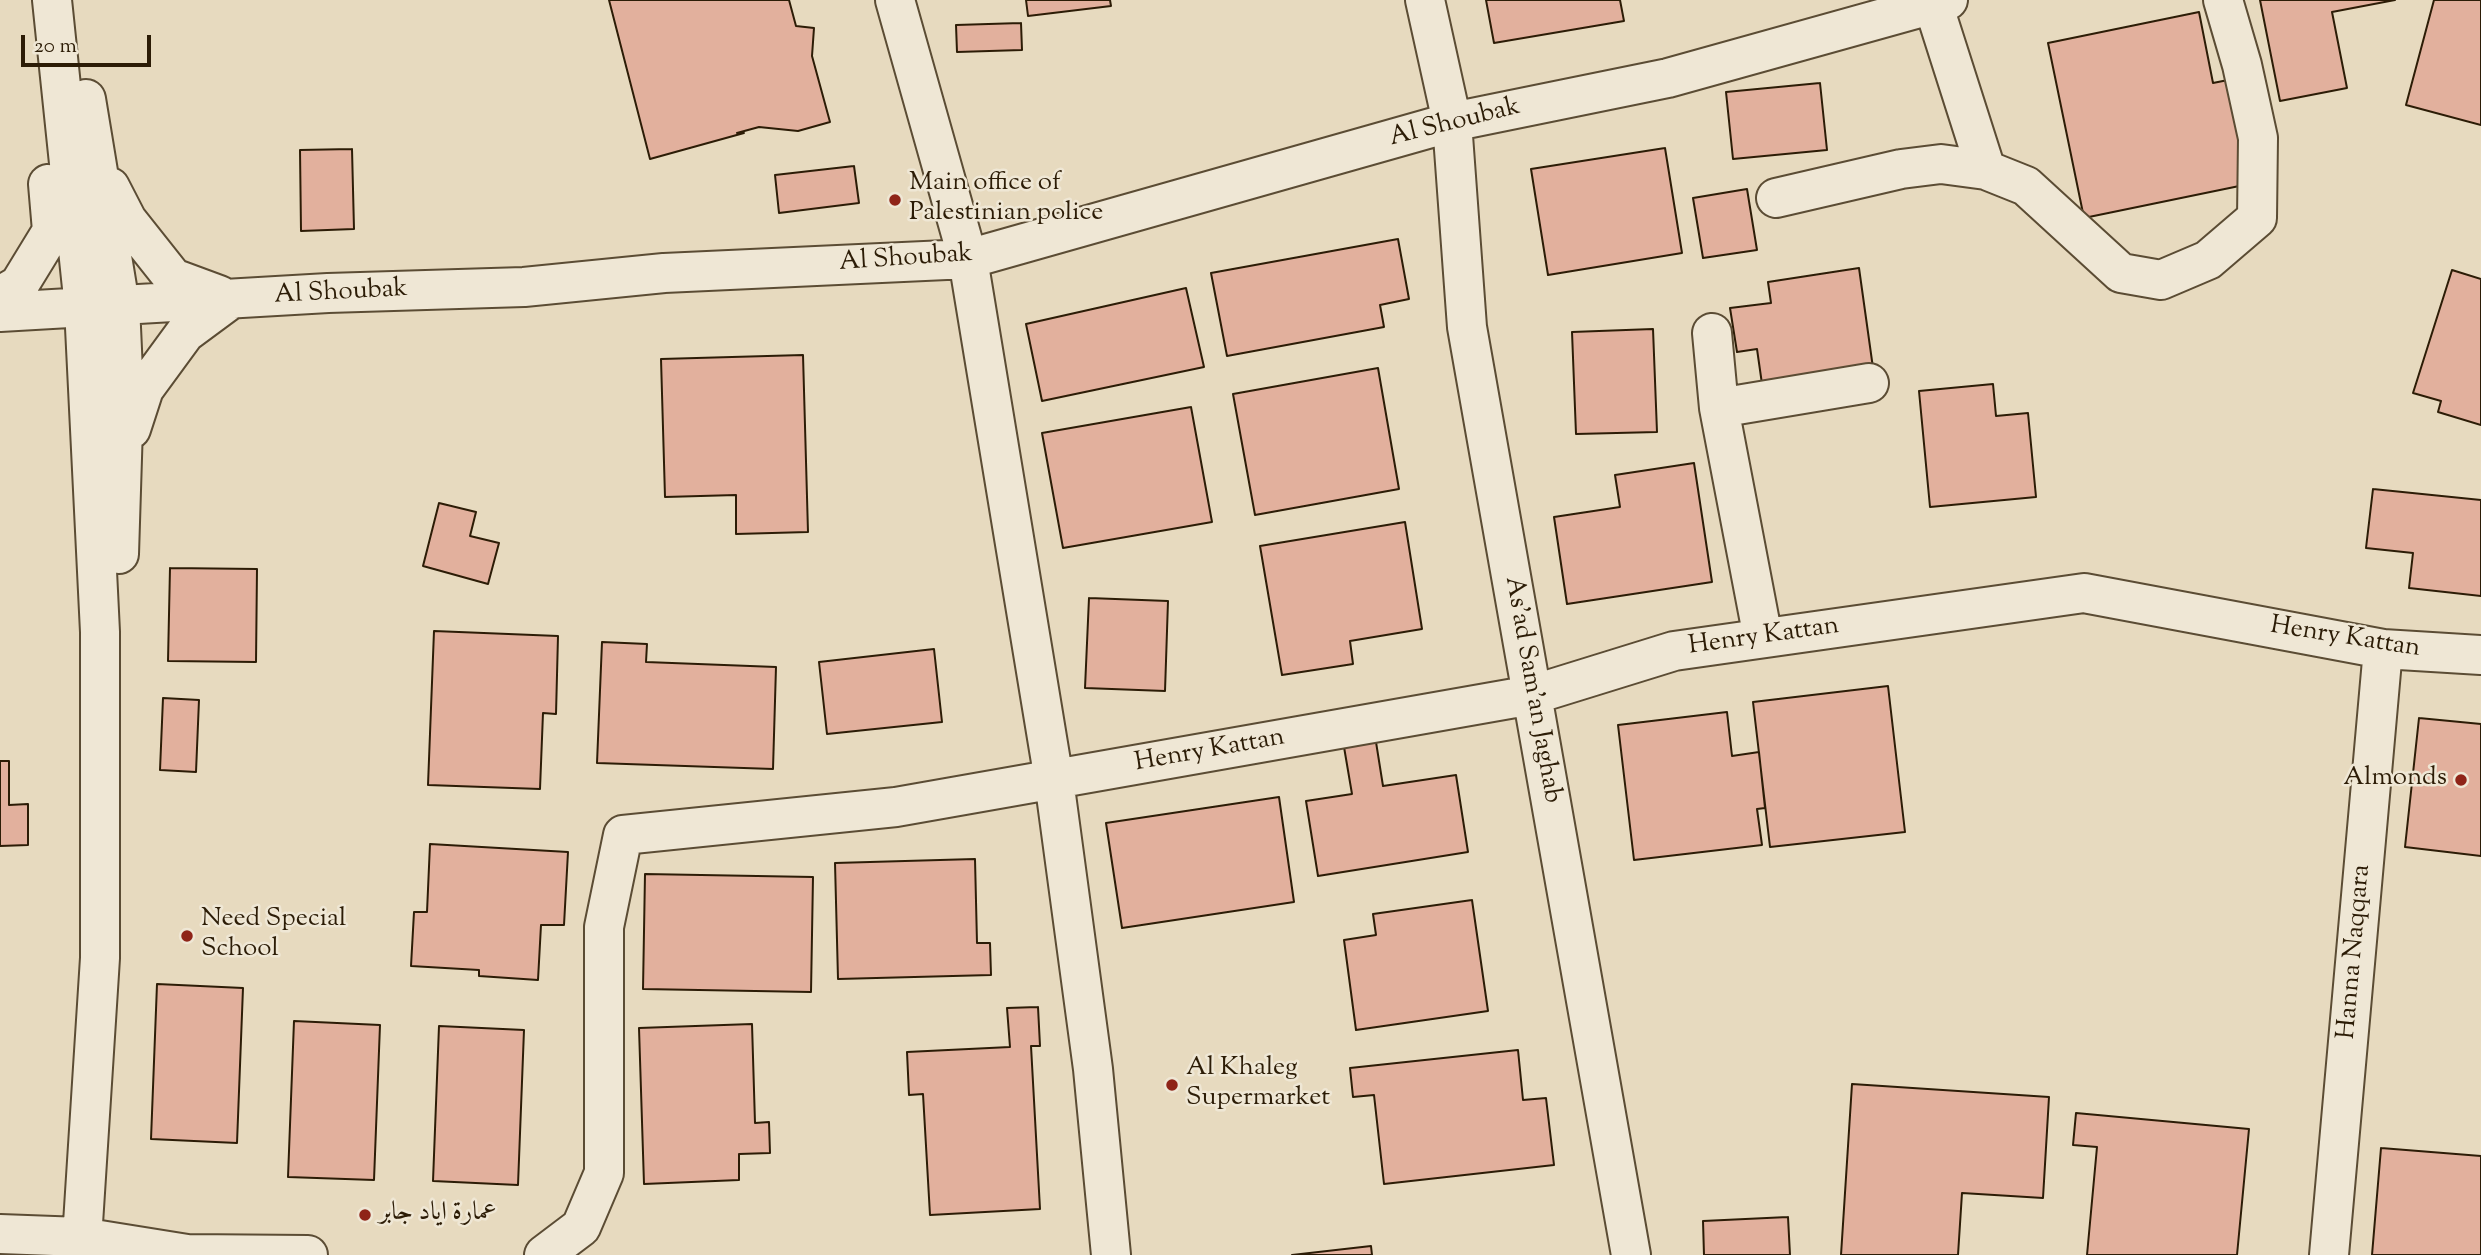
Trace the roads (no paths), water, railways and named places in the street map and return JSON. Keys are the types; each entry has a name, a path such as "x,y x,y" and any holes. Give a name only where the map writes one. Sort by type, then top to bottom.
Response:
{"street":[{"path":"52,0 57,46 102,306 124,394 113,736 101,818"},
{"path":"69,0 96,159 102,306 100,958 81,1246"},
{"path":"895,0 968,259 1054,780 1093,1069 1111,1255"},
{"name":"As'ad Sam'an Jaghab","path":"1424,0 1452,122 1467,327 1631,1255"},
{"path":"1776,198 1900,169 1941,164 1986,170 2026,186 2121,273 2161,280 2208,260 2257,218 2258,138 2242,65 2223,0"},
{"path":"1941,2 1986,170"},
{"name":"Al Shoubak","path":"0,312 524,287 664,273 968,259 1452,122 1668,78 1941,2"},
{"path":"0,296 19,285 52,231 39,88 57,46"},
{"path":"96,159 127,220 173,278 231,299"},
{"path":"122,458 144,389 185,333 231,299"},
{"path":"1712,333 1719,408 1763,638"},
{"path":"1719,408 1869,383"},
{"name":"Henry Kattan","path":"544,1255 581,1227 604,1173 604,927 623,835 896,807 1532,695 1674,651 2084,593 2383,649 2481,655"},
{"name":"Hanna Naqqara","path":"2329,1255 2383,649"},
{"path":"0,1234 81,1246 187,1254 308,1255"}],"place":[{"name":"Main office of Palestinian police","path":"895,200"},
{"name":"Almonds","path":"2461,780"},
{"name":"Need Special School","path":"187,936"},
{"name":"Al Khaleg Supermarket","path":"1172,1085"},
{"name":"عمارة اياد جابر","path":"365,1215"}]}
